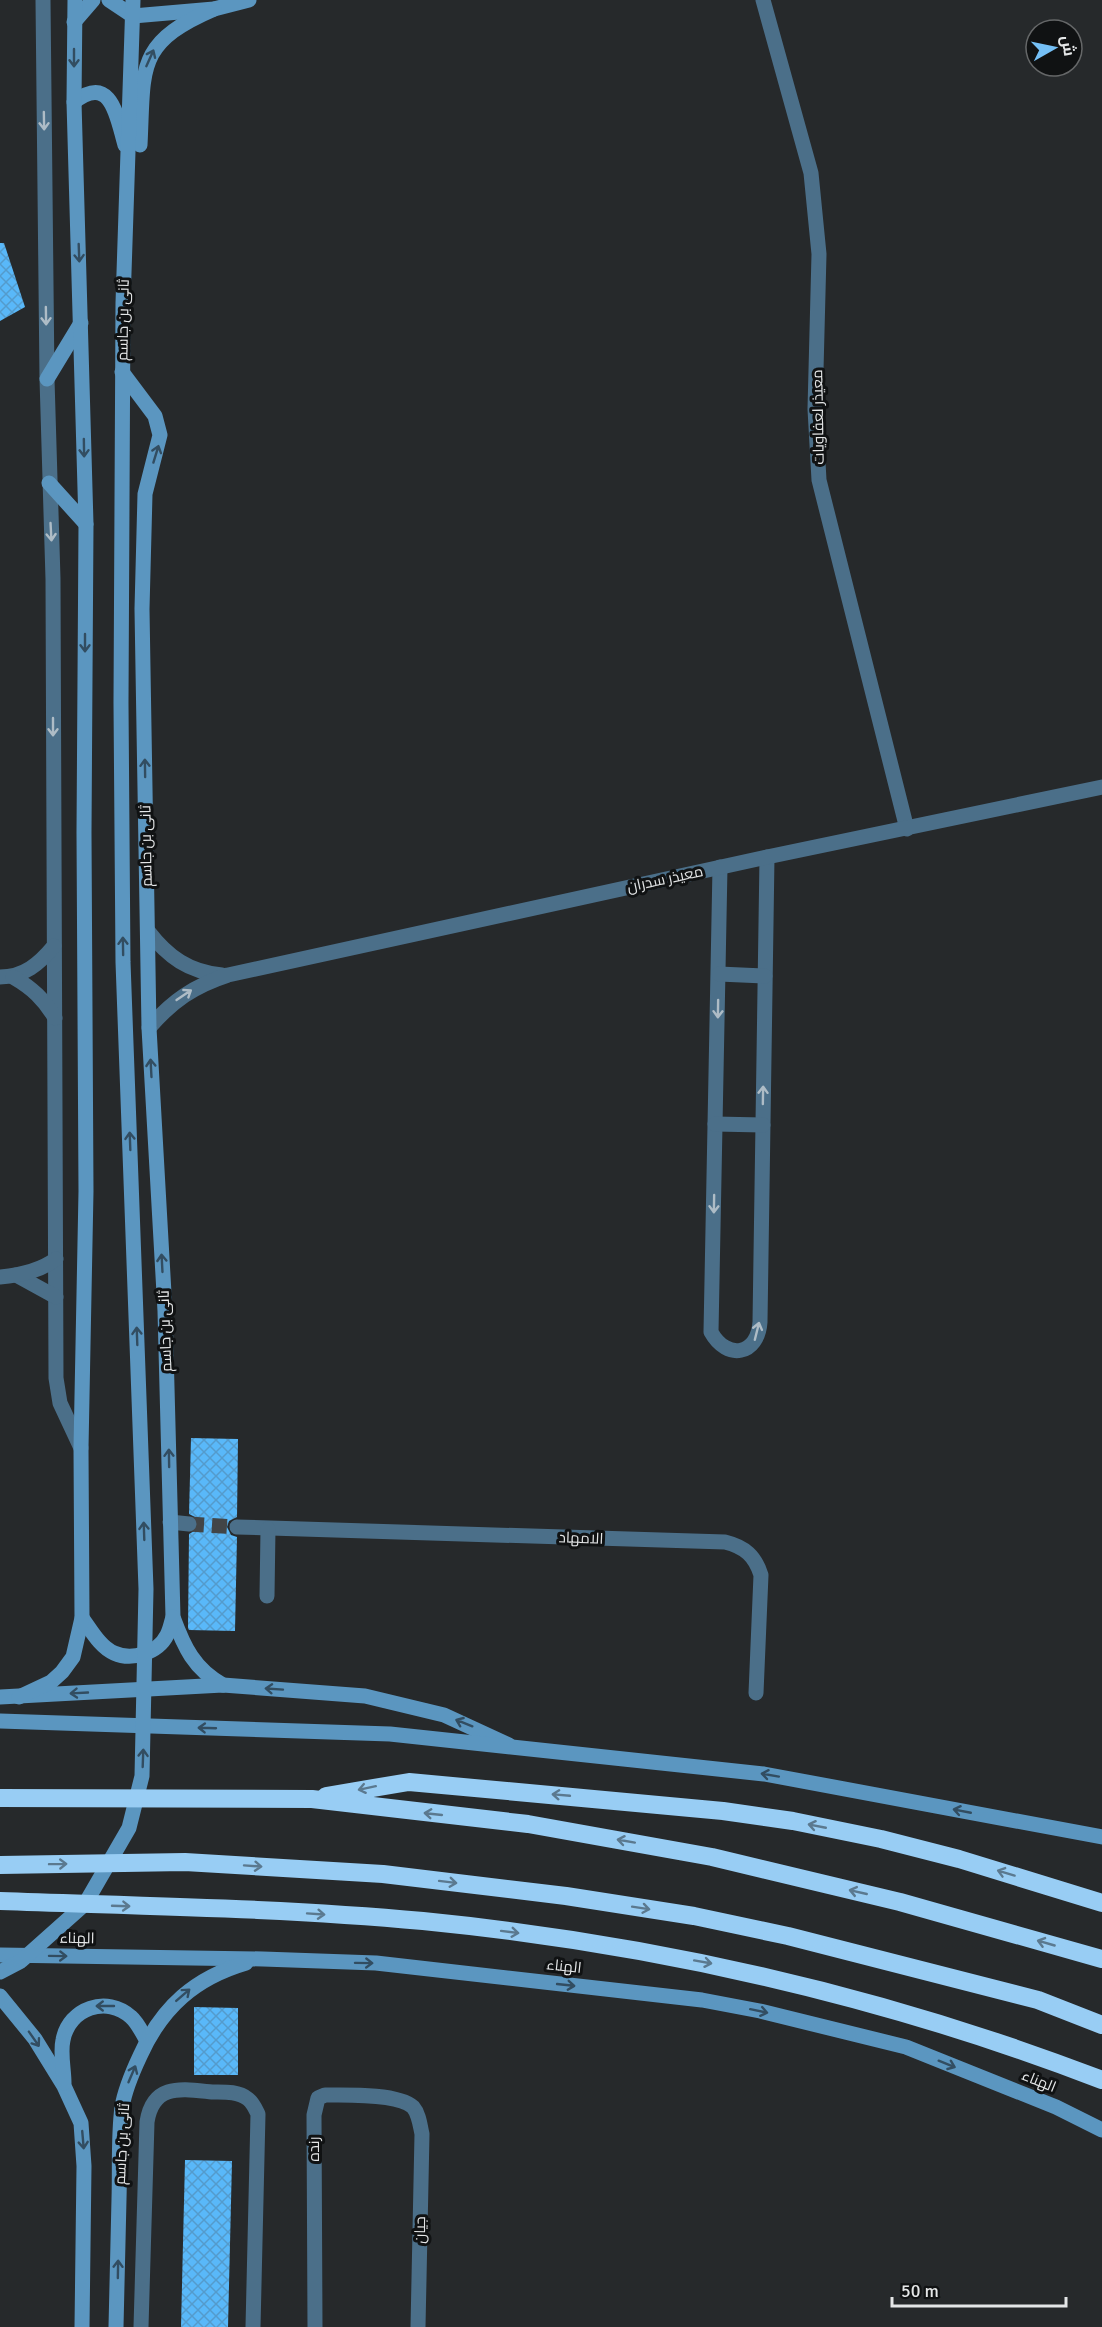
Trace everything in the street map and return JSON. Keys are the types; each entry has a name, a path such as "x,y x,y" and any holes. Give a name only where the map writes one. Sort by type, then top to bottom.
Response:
{"highway":[{"path":"312,1799 409,1782 723,1811 793,1821 881,1839 959,1858 1102,1903"},
{"path":"0,1798 312,1799 528,1824 712,1857 900,1902 1102,1959"},
{"path":"0,1865 185,1862 383,1874 566,1896 694,1916 788,1936 1038,2000 1102,2025"},
{"path":"0,1901 411,1920 573,1939 721,1965 837,1994 1041,2057 1102,2080"}],"main road":[{"path":"20,1697 51,1682 62,1672 73,1657 82,1618 81,1448 86,1191 84,821 86,524 74,102 75,0"},
{"path":"74,22 93,0"},
{"path":"109,0 133,16 214,9 249,0"},
{"name":"ثانى بن جاسم","path":"133,0 130,163 122,372 155,416 160,435 143,511 149,1028 165,1311 173,1617 193,1662 207,1676 223,1685"},
{"path":"123,303 134,248 143,89 147,62 160,42 176,27 214,9"},
{"path":"74,102 85,93 93,92 108,97 114,107 130,163"},
{"path":"47,379 81,323"},
{"path":"0,1972 21,1961 85,1904 129,1828 142,1776 146,1589 123,953 122,372"},
{"path":"49,483 86,524"},
{"path":"82,1618 98,1640 114,1653 133,1656 152,1650 167,1636 173,1617"},
{"path":"0,1697 223,1685 365,1696 405,1703 453,1718 517,1749"},
{"path":"0,1721 390,1734 764,1774 1102,1837"},
{"name":"الهناء","path":"0,1955 376,1963 702,2000 760,2011 906,2048 1056,2107 1102,2130"},
{"name":"ثانى بن جاسم","path":"116,2327 122,2110 126,2088 147,2041 172,2005 199,1982 222,1970 263,1959"},
{"path":"0,1996 35,2039 64,2086 76,2108 84,2139 82,2327"},
{"path":"64,2086 63,2041 70,2019 90,2007 112,2005 132,2018 147,2041"}],"street":[{"path":"43,0 47,379 53,579 58,1393 81,1448"},
{"name":"معيذر لعفاويات","path":"763,0 811,173 819,254 815,409 819,480 907,829"},
{"name":"معيذر سدران","path":"149,1028 183,994 205,982 228,975 767,856 1102,787"},
{"path":"720,867 711,1332 717,1344 734,1351 752,1345 759,1334 767,856"},
{"name":"معيذر سدران","path":"148,931 163,950 182,964 204,973 228,975"},
{"path":"7,977 43,960 54,946"},
{"path":"719,974 765,976"},
{"path":"7,977 30,987 45,1001 55,1018"},
{"path":"715,1124 763,1125"},
{"path":"0,1277 46,1267 56,1259"},
{"path":"16,1275 56,1297"},
{"path":"170,1522 189,1524"},
{"name":"الامهاد","path":"237,1527 725,1542 738,1545 757,1563 761,1575 756,1693"},
{"path":"267,1596 268,1529"},
{"name":"ثانى بن جاسم","path":"141,2327 149,2110 155,2100 175,2089 240,2094 254,2105 258,2124 253,2327"},
{"name":"رنده","path":"315,2327 314,2115 318,2098 325,2095 392,2098 406,2102 414,2108 422,2134"},
{"name":"جيان","path":"418,2327 422,2134"}],"building":[{"path":"0,243 4,243 25,307 0,321"},
{"path":"191,1438 238,1439 237,1517 229,1521 227,1527 231,1535 237,1537 235,1631 189,1630 188,1628 189,1534 196,1530 199,1524 195,1517 189,1514"},
{"path":"194,2007 238,2008 238,2075 194,2075"},
{"path":"185,2160 232,2161 228,2327 181,2327"}],"tunnel":[{"path":"189,1524 237,1527"}]}
